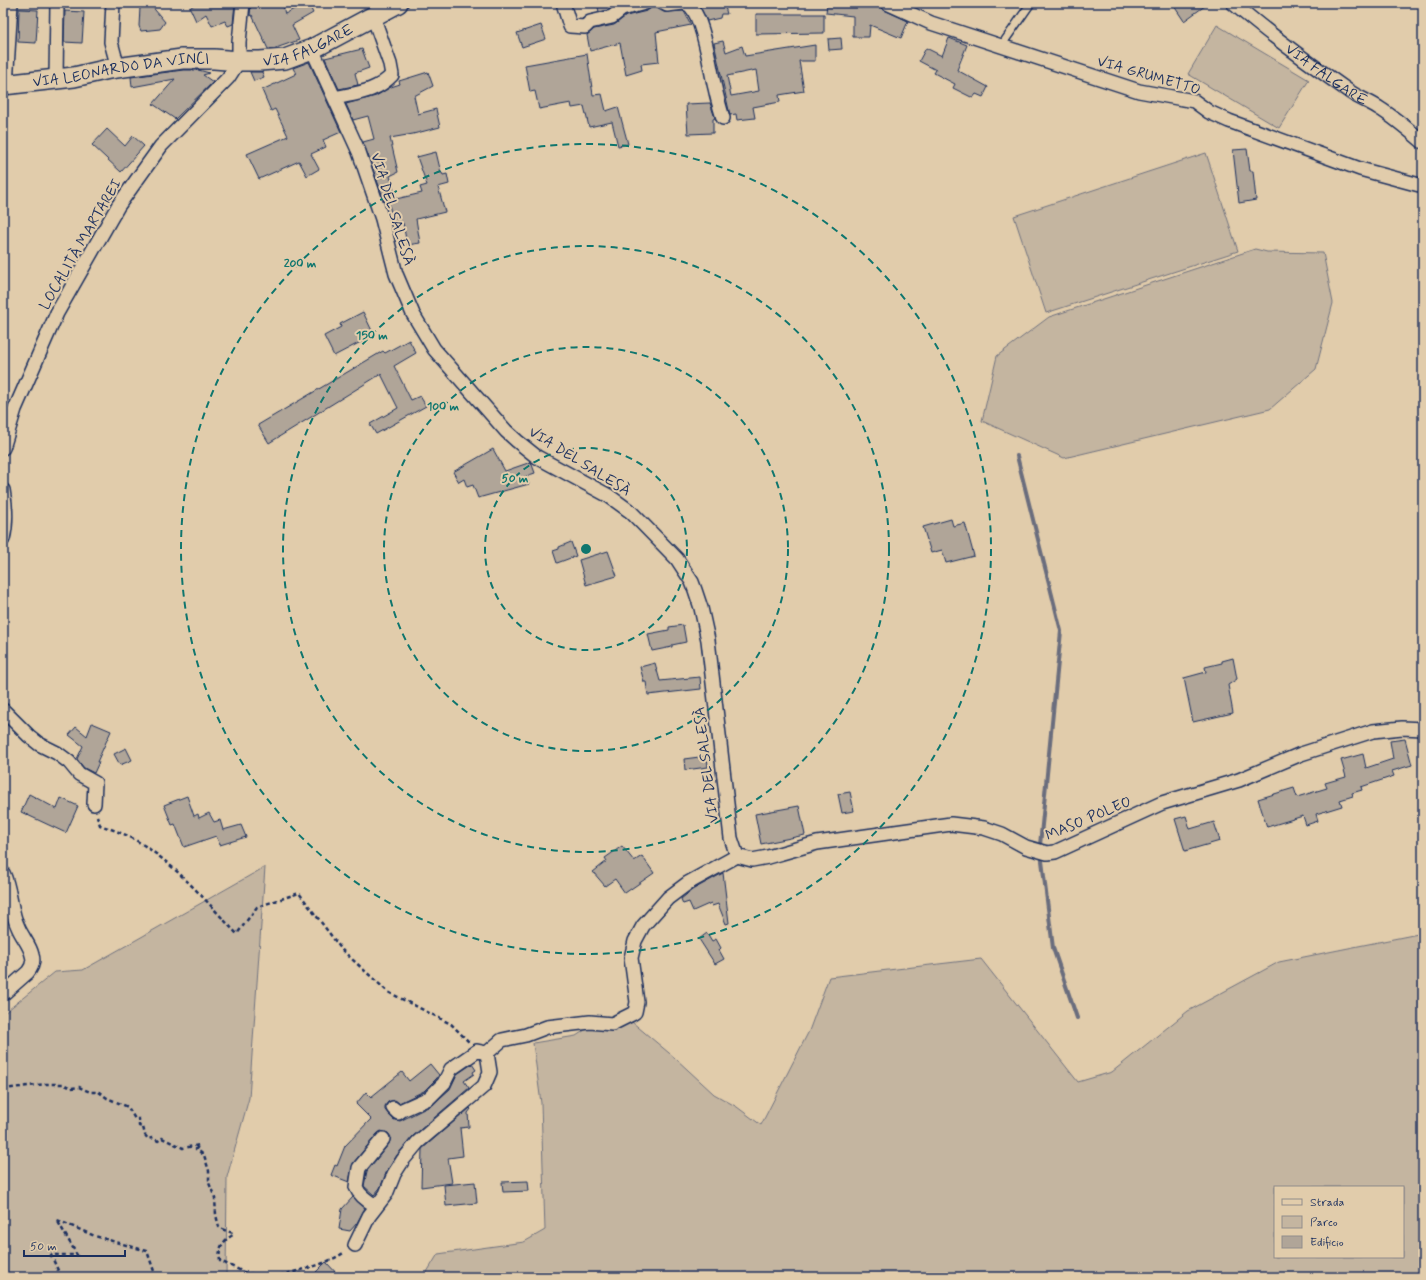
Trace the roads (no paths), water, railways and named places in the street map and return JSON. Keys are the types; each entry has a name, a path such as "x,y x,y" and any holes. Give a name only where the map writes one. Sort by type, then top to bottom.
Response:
{"street":[{"path":"5,85 11,3"},
{"path":"56,79 57,3"},
{"path":"113,3 111,42 118,68"},
{"path":"239,61 239,42 243,3"},
{"name":"VIA FALGARE","path":"239,61 285,59 312,48 398,3"},
{"path":"563,3 570,26 585,26 590,22 612,17 622,9 645,3"},
{"path":"663,3 667,5 684,3 692,6 701,28 723,118"},
{"name":"VIA GRUMETTO","path":"887,3 931,23 1139,91 1194,101 1209,112 1229,121 1360,170 1423,186"},
{"name":"VIA FALGARE","path":"1233,3 1260,26 1337,82 1380,108 1423,142"},
{"path":"335,98 375,89 392,75 390,64 373,16"},
{"name":"VIA DEL SALESÀ","path":"312,48 359,152 382,219 396,274 414,314 434,349 506,431 537,457 609,496 631,512 677,559 692,582 708,640 731,838 737,856"},
{"name":"VIA LEONARDO DA VINCI","path":"5,85 74,77 118,68 182,59 239,61"},
{"name":"LOCALITÀ MARTAREI","path":"3,448 16,409 57,313 118,206 161,146 228,78 239,61"},
{"path":"3,490 6,503 5,531 3,539"},
{"path":"3,710 39,744 57,753 69,762 79,774 95,783 94,804"},
{"name":"MASO POLEO","path":"737,856 752,860 817,843 951,824 984,828 1002,834 1026,847 1047,853 1055,852 1162,803 1239,780 1301,754 1373,731 1402,728 1423,729"},
{"path":"393,1108 398,1113 430,1098 444,1083 451,1069 502,1040 526,1035 547,1027 590,1022 612,1024 635,1012 637,1002 631,958 635,941 643,926 668,898 688,883 737,856"},
{"path":"3,873 14,918 23,937 30,947 33,961 28,972 3,994"},
{"path":"355,1245 369,1216 386,1194 394,1174 403,1160 418,1142 484,1086 490,1072 482,1052"},
{"path":"376,1206 370,1203 356,1187 359,1168 383,1139"}],"lane":[{"path":"1001,46 1031,3"}],"waterway":[{"path":"1017,456 1061,631 1040,845 1053,948 1077,1018"}]}
